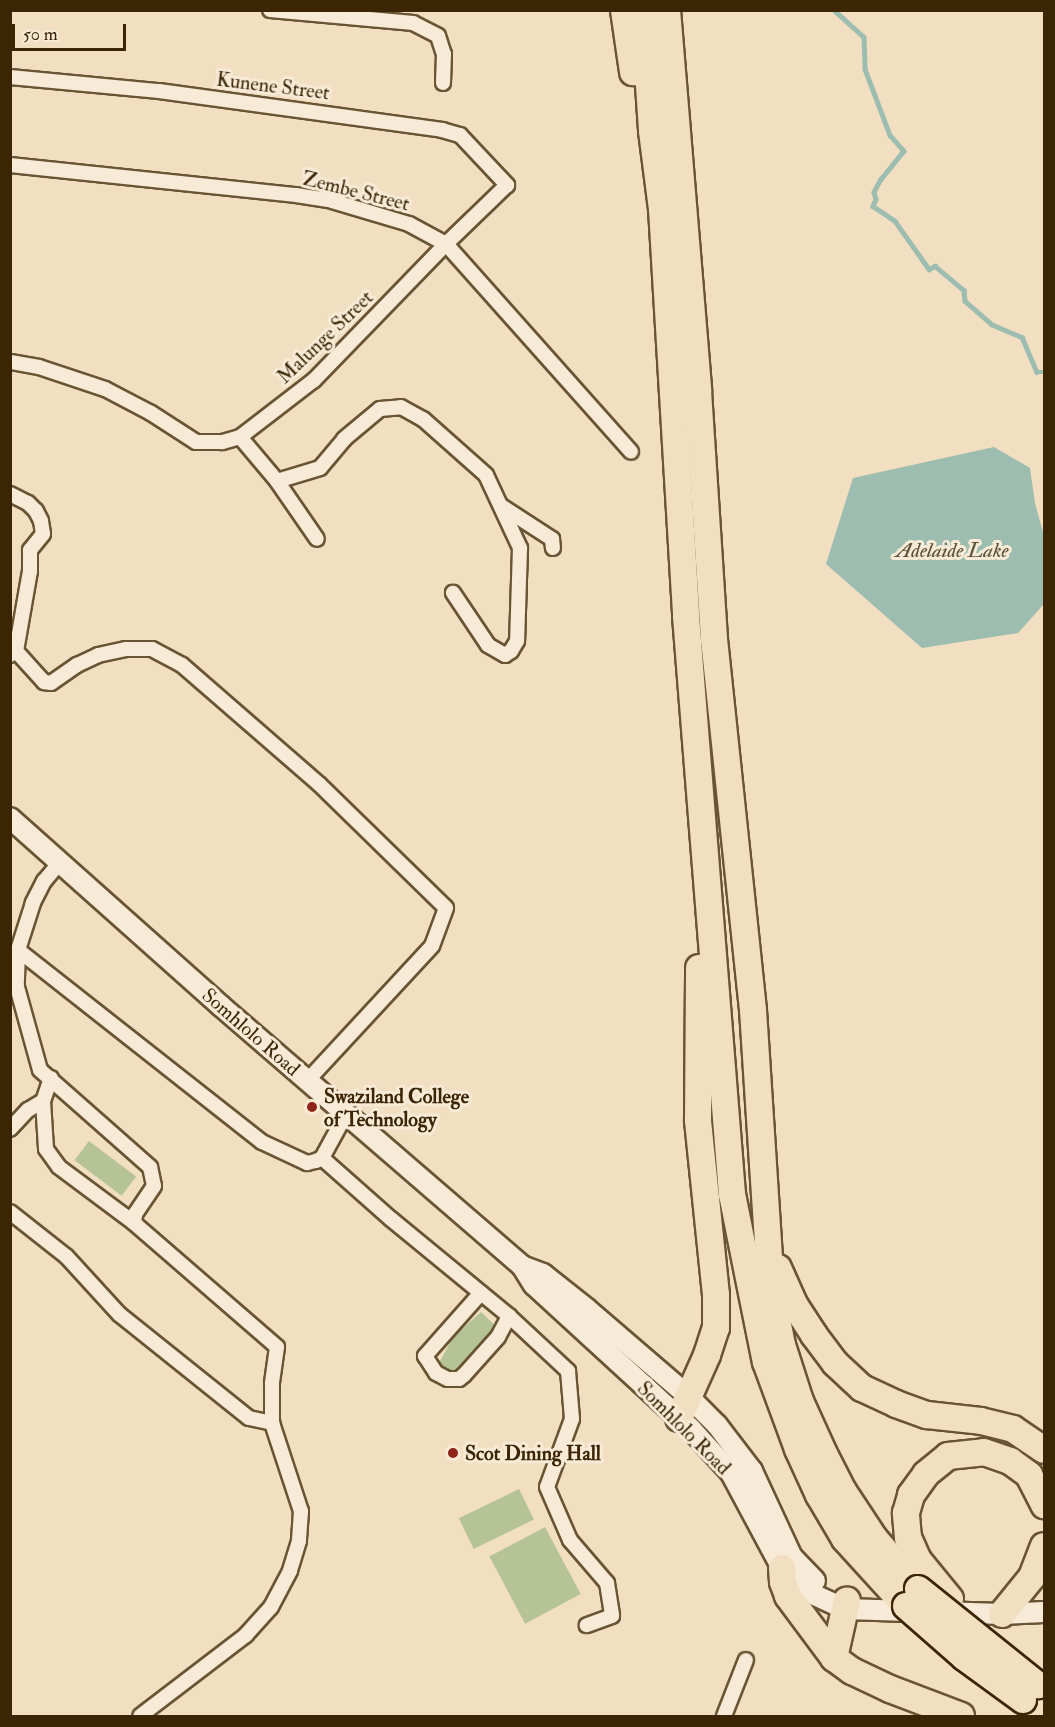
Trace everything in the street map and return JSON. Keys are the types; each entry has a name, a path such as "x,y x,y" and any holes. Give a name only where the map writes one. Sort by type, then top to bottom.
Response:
{"highway":[{"path":"624,10 640,149 662,209"},
{"path":"644,10 652,131 662,209 686,616 732,1194 766,1362 782,1412 819,1495 845,1539 912,1598 964,1657 1039,1691"},
{"path":"667,10 698,391 714,639 753,1010 756,1090 771,1289 782,1345 800,1401 843,1491 912,1598"},
{"path":"683,1407 707,1355 716,1328 716,1295 698,1120 700,790"},
{"path":"770,1252 794,1304 814,1335 835,1362 862,1388 927,1415 981,1421 1013,1429 1044,1450"},
{"path":"1039,1691 1019,1653 950,1599 918,1560 908,1539 906,1514 911,1495 931,1468 948,1456 965,1452 984,1452 1010,1461 1029,1475 1044,1505"},
{"path":"1002,1614 1032,1577 1044,1546"},
{"path":"782,1568 783,1582 788,1596 834,1658 852,1671 890,1689 961,1716"},
{"path":"834,1658 851,1606"}],"main road":[{"name":"Somhlolo Road","path":"10,818 522,1266 534,1285 743,1455 792,1557 812,1579 851,1606"},
{"name":"Somhlolo Road","path":"683,1407 730,1473 782,1568 808,1592 851,1606 1002,1614 1044,1612"}],"street":[{"path":"270,10 413,22 438,36 444,54 442,83"},
{"name":"Kunene Street","path":"10,77 159,91 442,130 460,135 507,185"},
{"name":"Zembe Street","path":"10,165 323,200 409,224 446,244 631,452"},
{"name":"Malunge Street","path":"10,362 39,367 105,388 151,413 196,442 222,442 240,437 314,380 446,244 507,185"},
{"path":"277,481 320,468 344,439 380,409 401,406 423,419 486,475 520,548 517,642 511,651 504,655 488,645 453,593"},
{"path":"240,437 277,481 317,539"},
{"path":"10,494 28,503 36,512 41,521 43,534 30,550 30,571 13,653 44,682 51,683 77,665 98,655 126,649 152,649 182,665 319,783 446,908 432,946 308,1080"},
{"path":"500,505 552,539 553,548"},
{"path":"61,861 44,881 33,903 18,950 17,987 40,1070 150,1167 154,1186 135,1214 134,1223"},
{"path":"18,950 262,1142 307,1163 322,1158 346,1114"},
{"path":"51,1078 43,1101 46,1149 59,1167 134,1223 277,1347 272,1384 272,1423 301,1511 299,1541 290,1571 271,1607 246,1635 140,1716"},
{"path":"10,1129 28,1110 43,1101"},
{"path":"322,1158 480,1294 509,1316 568,1371 572,1419 547,1487 570,1540 607,1583 612,1616 587,1625"},
{"path":"10,1212 66,1256 119,1314 249,1418 272,1423"},
{"path":"480,1294 425,1356 436,1373 448,1379 459,1379 465,1375 498,1336 509,1316"},
{"path":"723,1716 746,1660"}],"green space":[{"path":"89,1141 136,1177 122,1196 75,1160"},
{"path":"481,1312 499,1329 463,1369 456,1372 442,1369 439,1363 453,1337"},
{"path":"519,1489 534,1520 474,1549 459,1518"},
{"path":"545,1527 581,1594 525,1624 489,1557"}],"water":[{"name":"Adelaide Lake","path":"994,447 1030,468 1035,503 1044,536 1044,604 1018,633 922,648 826,564 853,478"}],"waterway":[{"path":"834,10 864,37 865,69 890,135 904,151 881,179 874,192 876,199 873,206 895,221 929,269 935,266 964,290 965,301 991,324 1022,337 1037,372 1044,372"}],"place":[{"name":"Swaziland College of Technology","path":"312,1107"},
{"name":"Scot Dining Hall","path":"453,1453"}]}
